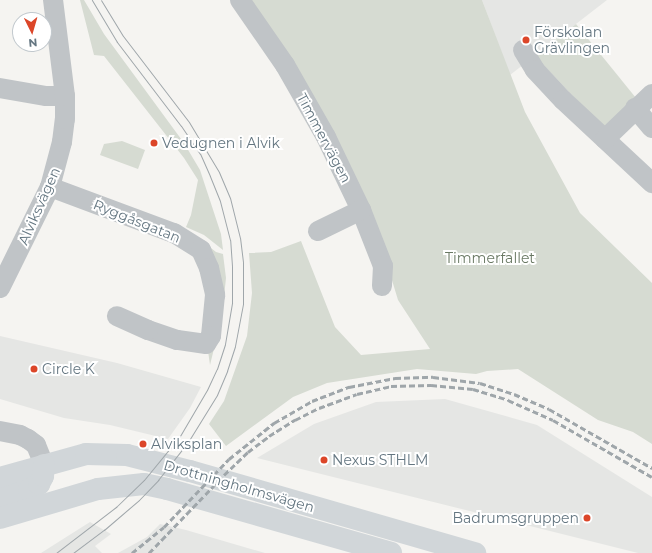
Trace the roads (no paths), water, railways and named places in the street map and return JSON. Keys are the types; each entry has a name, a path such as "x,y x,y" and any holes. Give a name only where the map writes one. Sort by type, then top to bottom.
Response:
{"main road":[{"name":"Drottningholmsvägen","path":"0,478 86,454 127,455 190,471 475,553"},
{"path":"0,500 29,490 38,484 43,476 44,465"},
{"name":"Drottningholmsvägen","path":"0,518 98,489 144,484 391,553"}],"street":[{"name":"Alviksvägen","path":"0,288 50,187 62,142 65,119 65,96 53,0"},
{"name":"Timmervägen","path":"240,0 285,65 326,137 361,210 383,266 382,286"},
{"path":"523,50 535,70 652,183"},
{"path":"0,88 46,96 65,96"},
{"path":"605,139 635,108 652,94"},
{"path":"635,108 652,128"},
{"name":"Ryggåsgatan","path":"50,187 174,233 201,250 209,268 215,295 211,336 206,344 177,340 148,330 117,316"},
{"path":"318,231 361,210"},
{"path":"0,425 36,445 44,465"},
{"path":"0,431 20,435"}],"tram line":[{"path":"56,553 116,507 144,480 180,436 207,390 217,369 225,344 232,303 230,240 220,201 200,154 181,126 117,42 92,0"},
{"path":"73,553 104,530 139,500 158,480 188,442 217,395 227,371 235,346 243,304 243,262 240,238 230,198 219,172 189,122 123,36 101,0"}],"railway":[{"path":"132,553 164,527 229,459 274,423 312,401 349,387 395,378 433,377 480,383 514,394 549,409 652,468"},
{"path":"149,553 224,475 248,452 269,436 295,420 319,408 357,394 391,386 431,385 473,389 508,400 553,420 652,477"}],"place":[{"name":"Förskolan Grävlingen","path":"526,40"},
{"name":"Vedugnen i Alvik","path":"154,143"},
{"name":"Circle K","path":"34,369"},
{"name":"Alviksplan","path":"143,444"},
{"name":"Nexus STHLM","path":"324,460"},
{"name":"Badrumsgruppen","path":"587,518"}],"park label":[{"name":"Timmerfallet","path":"490,258"}]}
